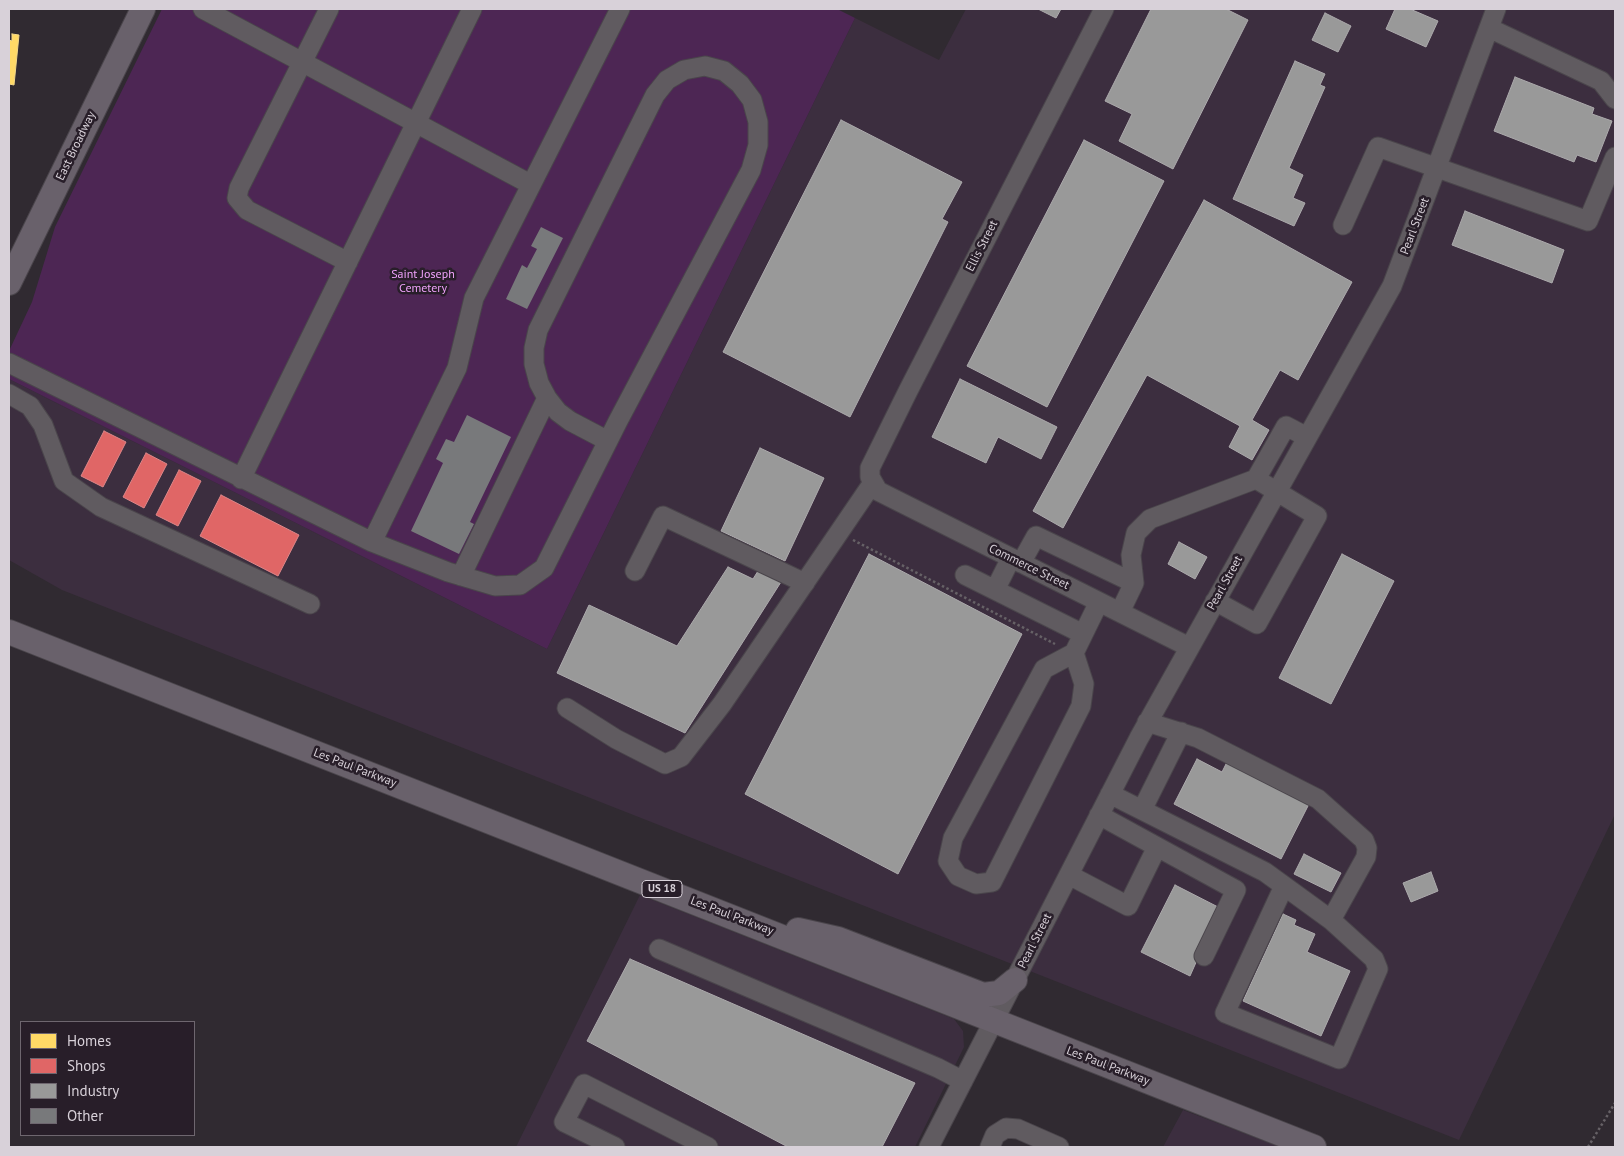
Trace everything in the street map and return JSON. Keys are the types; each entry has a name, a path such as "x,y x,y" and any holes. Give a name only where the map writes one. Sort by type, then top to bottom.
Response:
{"main road":[{"name":"East Broadway","path":"9,283 143,9"},
{"name":"Les Paul Parkway","path":"9,632 1314,1147"},
{"path":"733,917 838,939 983,995 999,993 1015,980"}],"street":[{"path":"203,9 303,60 530,184"},
{"path":"329,9 239,188 237,198 247,210 348,262"},
{"path":"241,479 472,9"},
{"path":"372,542 457,368 474,298 620,9"},
{"name":"Ellis Street","path":"872,484 870,468 1104,9"},
{"name":"Pearl Street","path":"929,1147 1147,722 1392,286 1496,9"},
{"path":"1489,28 1601,81 1615,99"},
{"path":"9,363 372,542 460,576 495,586 508,587 520,585 544,568 608,441 751,170 758,145 758,122 752,100 740,84 724,71 705,66 684,70 666,80 645,113 538,330 534,348 534,364 539,383 547,398 558,412 570,421 608,441"},
{"path":"1343,225 1378,147 1588,221 1615,157"},
{"path":"9,394 30,406 43,425 64,481 86,497 102,507 310,604"},
{"path":"460,576 547,398"},
{"path":"1120,612 1134,583 1130,555 1136,533 1150,519 1256,479 1286,426 1307,437"},
{"path":"1216,601 1257,624 1317,516 1256,479"},
{"path":"567,708 616,739 665,764 681,757 722,704 872,484"},
{"name":"Commerce Street","path":"872,484 878,491 1189,647"},
{"path":"636,572 663,516 805,583"},
{"path":"995,590 1036,536 1134,583"},
{"path":"965,575 1083,634"},
{"path":"1074,653 1084,684 1081,706 992,882 976,884 958,876 948,861 953,838 1044,669 1074,653 1099,602"},
{"path":"1147,722 1198,738 1318,799 1364,840 1367,848 1366,857 1331,920"},
{"path":"1142,810 1181,732"},
{"path":"1110,794 1265,872 1331,920 1374,959 1378,969 1339,1059 1225,1013 1284,886"},
{"path":"1099,816 1236,890 1204,956"},
{"path":"1069,875 1128,906 1157,847"},
{"path":"659,949 938,1068 962,1081"},
{"path":"615,1147 564,1122 584,1084 708,1147"},
{"path":"990,1147 996,1135 1006,1128 1018,1129 1059,1147"}],"path":[{"path":"860,544 1074,653"},
{"path":"1588,1147 1615,1103"}],"shaded area":[{"path":"966,9 1615,9 1615,814 1459,1140 62,590 9,560 9,379 547,649 855,18 939,60"},
{"path":"640,895 954,1019 963,1031 964,1047 915,1147 516,1147"},
{"path":"1183,1110 1280,1147 1163,1147"}],"green space":[{"name":"Saint Joseph Cemetery","path":"162,9 837,9 855,18 547,649 9,379 9,351 32,302 55,227"}],"building: Homes":[{"path":"12,34 19,35 14,85 9,84 9,40 12,41"}],"building: Shops":[{"path":"104,431 126,442 103,487 81,476"},
{"path":"146,453 167,464 144,508 123,497"},
{"path":"179,470 201,481 178,526 156,515"},
{"path":"221,495 299,535 278,576 200,536"}],"building: Industry":[{"path":"1038,9 1061,9 1056,18"},
{"path":"1151,9 1226,9 1248,20 1173,169 1119,141 1132,114 1105,101"},
{"path":"1395,9 1410,9 1438,21 1426,47 1386,29"},
{"path":"1325,13 1351,26 1338,52 1312,40"},
{"path":"1295,61 1325,74 1320,85 1325,87 1289,168 1303,175 1293,198 1305,203 1294,226 1233,199"},
{"path":"1515,77 1594,108 1592,114 1612,121 1596,162 1577,155 1574,162 1494,131"},
{"path":"841,120 962,182 942,219 948,222 850,417 723,352"},
{"path":"1084,140 1164,181 1047,407 967,366"},
{"path":"1204,200 1352,282 1298,380 1280,370 1252,420 1269,430 1252,460 1229,447 1240,426 1147,375 1063,528 1033,511"},
{"path":"1465,211 1564,250 1552,283 1452,245"},
{"path":"960,379 1057,427 1041,459 998,437 986,463 932,437"},
{"path":"760,448 824,478 785,561 721,531"},
{"path":"1179,542 1207,557 1195,579 1168,564"},
{"path":"869,554 1022,634 898,874 745,794"},
{"path":"1342,554 1394,581 1331,704 1279,678"},
{"path":"728,567 753,579 758,571 781,582 685,733 557,673 589,605 677,646"},
{"path":"1197,759 1222,772 1228,760 1310,802 1281,859 1174,804"},
{"path":"1304,854 1341,873 1331,892 1294,874"},
{"path":"1431,872 1438,891 1411,902 1403,883"},
{"path":"1175,885 1220,908 1190,976 1141,952"},
{"path":"1283,914 1296,920 1294,925 1315,934 1307,952 1350,971 1321,1036 1243,1001"},
{"path":"630,959 915,1083 882,1147 788,1147 587,1041"}],"building: Other":[{"path":"541,227 563,238 527,309 506,299 522,265 527,268 537,249 531,246"},
{"path":"467,415 511,437 470,522 474,524 459,554 411,531 443,463 436,459 446,439 454,442"}]}
